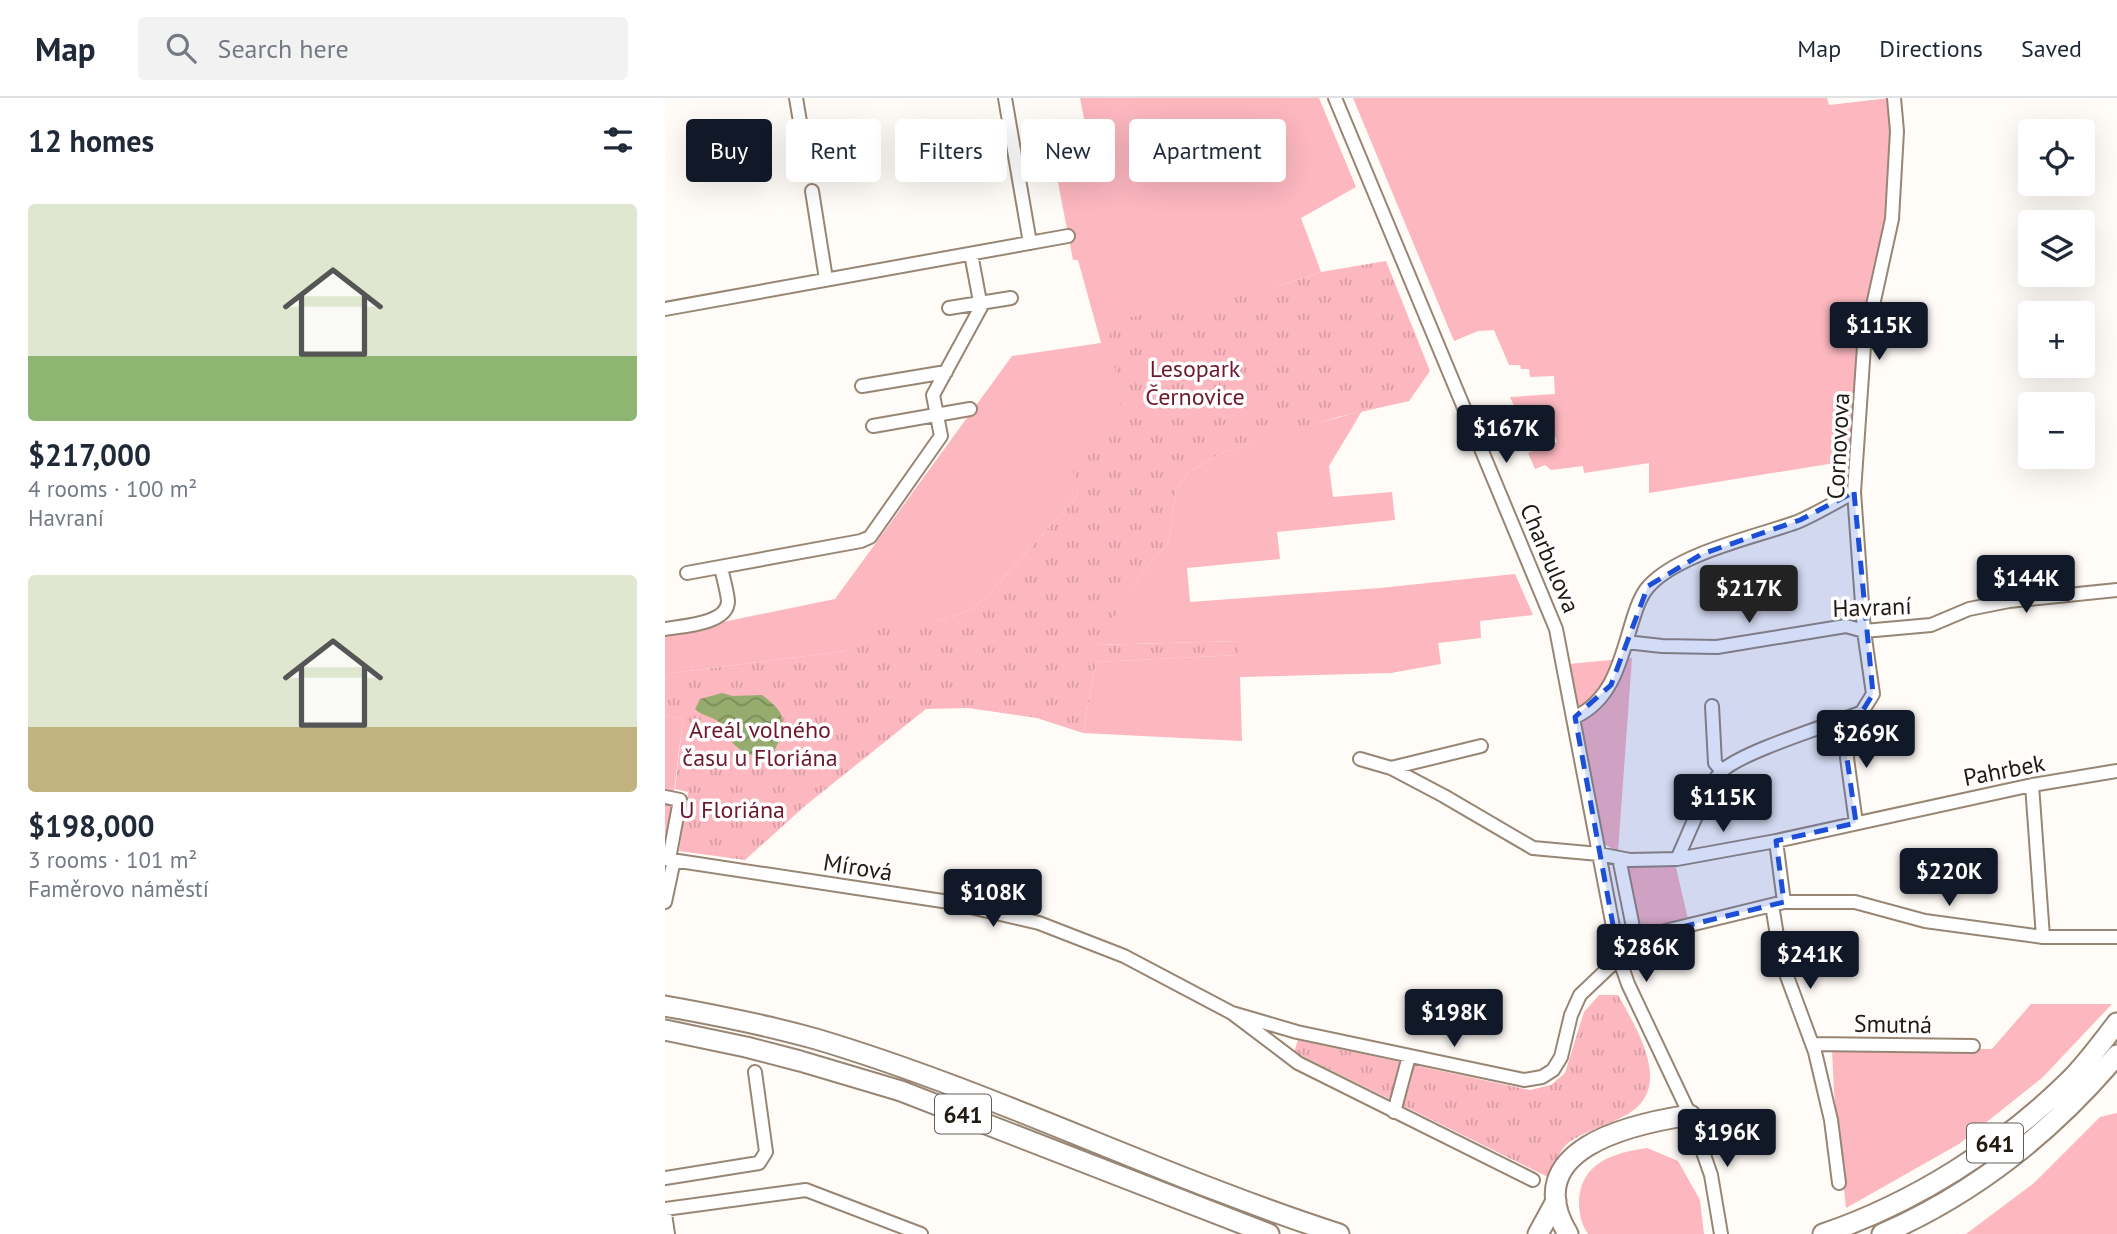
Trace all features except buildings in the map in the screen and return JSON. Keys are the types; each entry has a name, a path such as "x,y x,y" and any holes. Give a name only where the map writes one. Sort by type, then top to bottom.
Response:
{"highway":[{"name":"641","path":"665,1006 773,1028 857,1052 1259,1207 1339,1234"},
{"name":"641","path":"1823,1234 1873,1214 1918,1191 1995,1143 2071,1079 2117,1023"},
{"name":"641","path":"665,1030 790,1058 901,1091 1269,1234"},
{"name":"641","path":"1882,1234 1927,1211 2007,1161 2076,1102 2117,1055"},
{"path":"1538,1234 1556,1200 1565,1165 1585,1145 1637,1126 1690,1115"},
{"path":"1556,1200 1568,1234"}],"street":[{"path":"796,98 800,119"},
{"path":"1005,98 1030,243"},
{"name":"Charbulova","path":"1335,98 1556,629 1619,958 1628,984 1690,1115 1711,1175 1721,1234"},
{"name":"Cornovova","path":"1860,713 1873,694 1864,631 1854,492 1864,346 1892,219 1897,131 1894,98"},
{"path":"811,191 826,279"},
{"path":"665,309 1068,236"},
{"path":"687,573 861,541 870,537 941,436 933,396 981,307 971,254"},
{"path":"949,308 1011,298"},
{"path":"862,386 946,372"},
{"path":"873,426 969,409"},
{"path":"1575,718 1597,703 1611,685 1636,609 1648,586 1668,571 1702,554 1800,520 1854,492"},
{"path":"665,629 714,620 724,613 728,604 721,567"},
{"name":"Havraní","path":"1626,642 1717,647 1846,626 1864,631 1931,625 1969,610 2009,601 2117,590"},
{"path":"1712,706 1715,762 1722,771"},
{"path":"1677,859 1714,782 1722,771 1754,754 1860,713"},
{"path":"1856,823 1847,758 1850,731 1860,713"},
{"path":"1391,768 1481,746"},
{"path":"1360,759 1391,768 1533,848 1599,854"},
{"name":"Pahrbek","path":"1599,854 1619,858 1677,859 1776,841 2032,785 2117,771"},
{"path":"2032,785 2043,937"},
{"path":"665,797 680,800 669,859 665,902"},
{"path":"1776,841 1781,960 1812,1044 1831,1120 1839,1183"},
{"path":"1619,858 1637,947"},
{"name":"Mírová","path":"669,859 949,902 1039,923 1124,956 1232,1013"},
{"path":"1232,1013 1297,1032 1524,1080 1542,1077 1553,1070 1561,1057 1571,1015 1580,995 1619,958 1661,933 1778,904 1855,902 1925,921 2043,937 2117,937"},
{"path":"1232,1013 1298,1063 1533,1180"},
{"name":"Smutná","path":"1812,1044 1973,1046"},
{"path":"1394,1112 1409,1056"},
{"path":"665,1178 759,1163 766,1152 755,1072"},
{"path":"668,1234 665,1212 806,1190 921,1234"}],"highlighted area":[{"path":"1854,492 1873,694 1850,731 1847,758 1856,823 1776,841 1784,902 1661,932 1619,958 1575,717 1611,685 1648,586 1702,554 1800,520"}],"green space":[{"path":"1080,98 1319,98 1356,187 1301,218 1321,272 1276,287 1123,417 1073,468 1078,495 988,595 971,610 943,620 917,624 846,651 672,673 665,678 665,634 835,599 1012,356 1101,343 1078,260 1073,260 1058,182 1115,182 1115,119 1084,119"},
{"path":"1353,98 1827,98 1829,105 1890,98 1892,134 1889,189 1853,460 1649,493 1649,463 1584,473 1583,466 1551,470 1545,465 1535,469 1528,453 1557,442 1545,408 1519,417 1510,397 1555,394 1554,376 1530,377 1529,369 1521,369 1520,365 1509,365 1494,330 1478,331 1454,341"},
{"name":"Lesopark Černovice","path":"1386,261 1430,371 1409,401 1338,417 1221,453 1188,473 1176,490 1169,542 1142,573 1096,645 1239,641 1239,655 1096,662 1083,733 1037,718 968,708 926,709 806,805 745,860 679,851 688,792 675,789 683,719 665,715 665,678 672,673 846,651 863,627 943,620 971,610 988,595 1078,495 1072,468 1122,417 1108,322 1276,287 1321,272"},
{"path":"1362,411 1329,466 1333,497 1392,492 1395,520 1277,532 1280,559 1187,568 1190,602 1380,588 1515,574 1533,615 1480,621 1481,638 1438,643 1441,664 1391,673 1240,677 1242,741 1083,733 1096,662 1239,655 1238,641 1095,645 1142,573 1169,542 1176,490 1188,473 1221,453"},
{"path":"1632,658 1618,852 1603,843 1569,664"},
{"path":"665,715 683,719 667,849 665,849"},
{"path":"1623,861 1675,863 1688,919 1637,928"},
{"path":"1599,995 1618,995 1647,1055 1649,1086 1643,1100 1631,1112 1567,1144 1548,1177 1294,1052 1298,1040 1530,1090 1551,1085 1565,1073 1584,1012"},
{"path":"2031,1004 2112,1004 2043,1077 1959,1144 1846,1208 1832,1049 1992,1049"},
{"path":"2117,1113 2117,1234 1966,1234 2034,1183 2100,1117"},
{"path":"1647,1148 1678,1161 1700,1200 1704,1234 1588,1234 1581,1220 1579,1204 1585,1179 1600,1162 1622,1153"}],"water":[{"path":"722,693 733,696 762,695 778,710 783,727 770,758 741,750 732,743 719,722 695,709 700,699"}],"park label":[{"name":"Areál volného času u Floriána","path":"760,743"},
{"name":"U Floriána","path":"732,809"}]}
